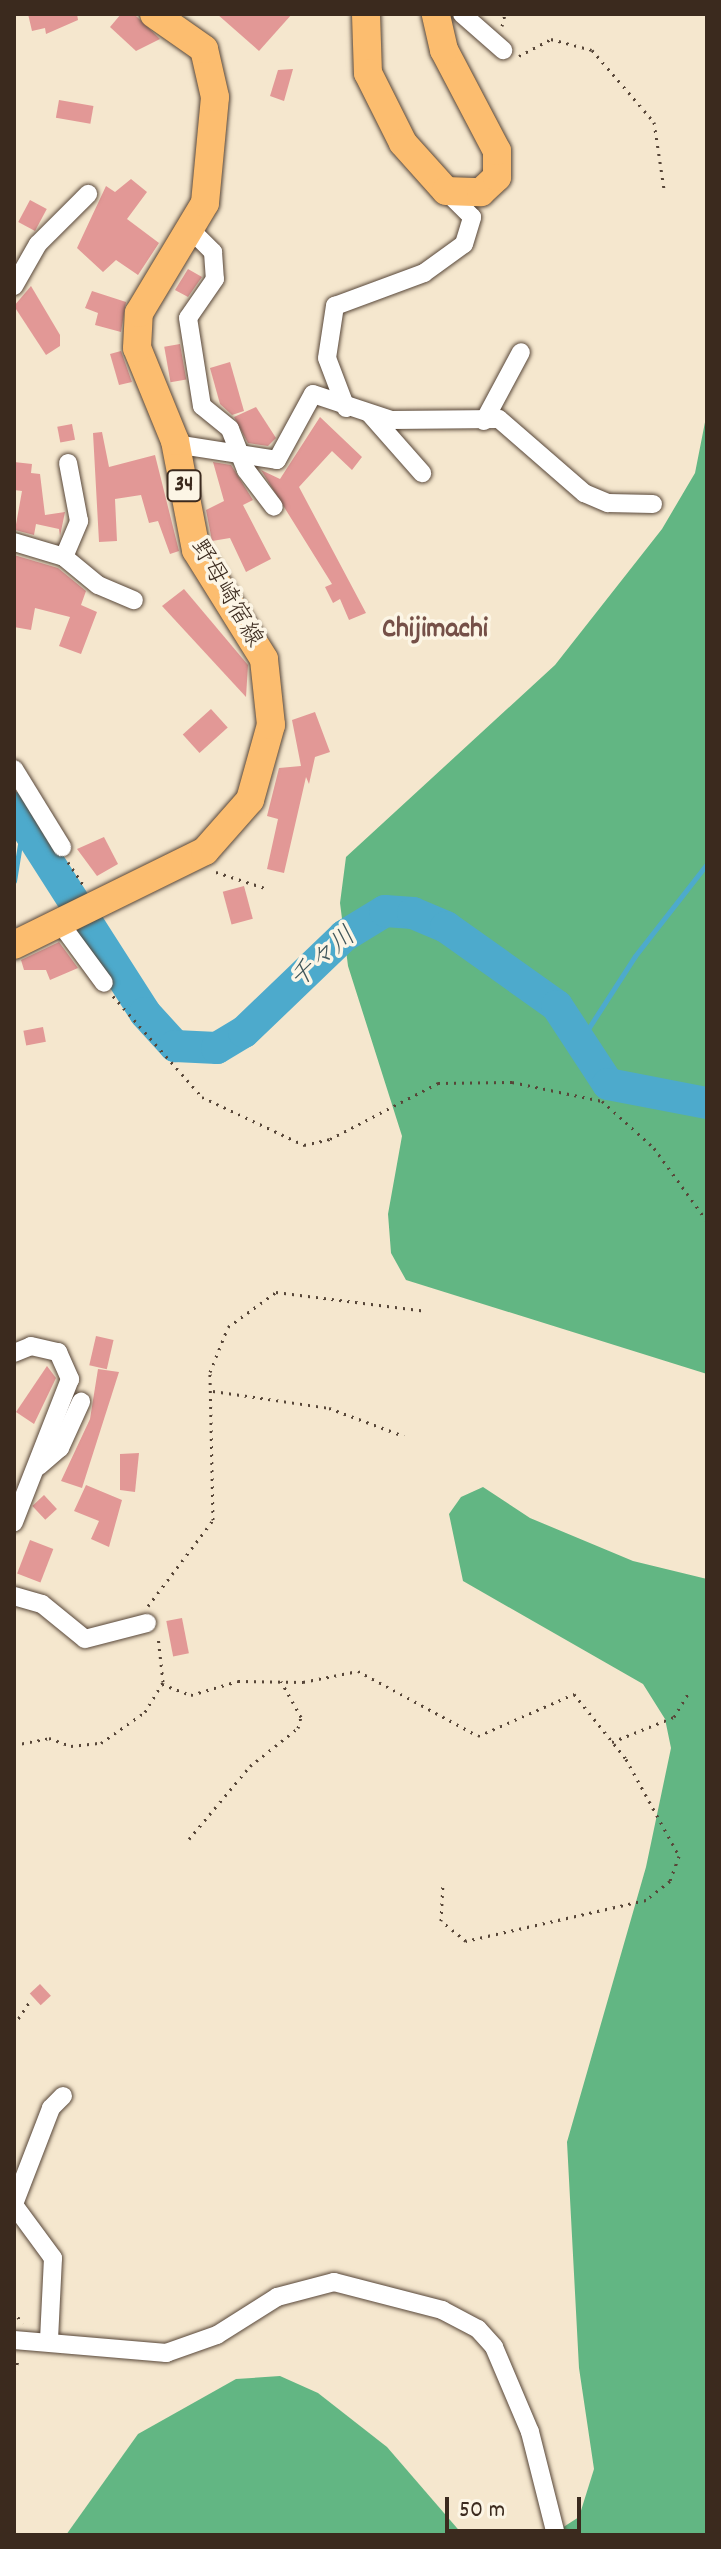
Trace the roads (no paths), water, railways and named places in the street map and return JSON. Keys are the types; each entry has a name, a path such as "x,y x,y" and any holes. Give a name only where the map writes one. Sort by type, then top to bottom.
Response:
{"main road":[{"name":"野母崎宿線","path":"14,945 186,862 250,800 273,698 264,659 196,550 175,444 137,348 136,327 192,231 209,187 213,66 204,49 154,14"},
{"path":"366,14 366,62 376,92 403,143 446,191 481,192 499,165 493,139 444,50 436,14"}],"street":[{"path":"462,14 501,49"},
{"path":"346,408 327,358 335,306 424,273 464,244 472,217 446,191"},
{"path":"14,286 38,244 88,194"},
{"path":"192,231 213,252 215,279 188,318 202,406 230,429 240,453 274,507"},
{"path":"484,421 521,352"},
{"path":"175,444 283,456 308,395 370,414 444,425 484,421 513,426 584,493 608,503 653,504"},
{"path":"370,414 422,473"},
{"path":"64,557 79,521 68,463"},
{"path":"14,542 64,557 98,585 134,600"},
{"path":"14,769 62,847"},
{"path":"61,922 104,983"},
{"path":"14,1353 42,1347 58,1352 69,1368 64,1408 14,1522"},
{"path":"36,1467 60,1448 81,1402"},
{"path":"14,1596 42,1604 85,1639 147,1623"},
{"path":"49,2339 53,2258 14,2205 63,2096"},
{"path":"14,2340 49,2339 166,2353 217,2335 277,2297 334,2282 442,2310 478,2329 494,2347 530,2432 556,2535"}],"waterway":[{"name":"千々川","path":"14,808 145,1013 175,1046 217,1048 244,1032 344,936 385,911 413,913 446,927 557,1006 608,1084 707,1103"},
{"path":"14,881 24,819"},
{"path":"579,1043 635,956 707,864"}],"district":[{"name":"Chijimachi","path":"435,631"}]}
